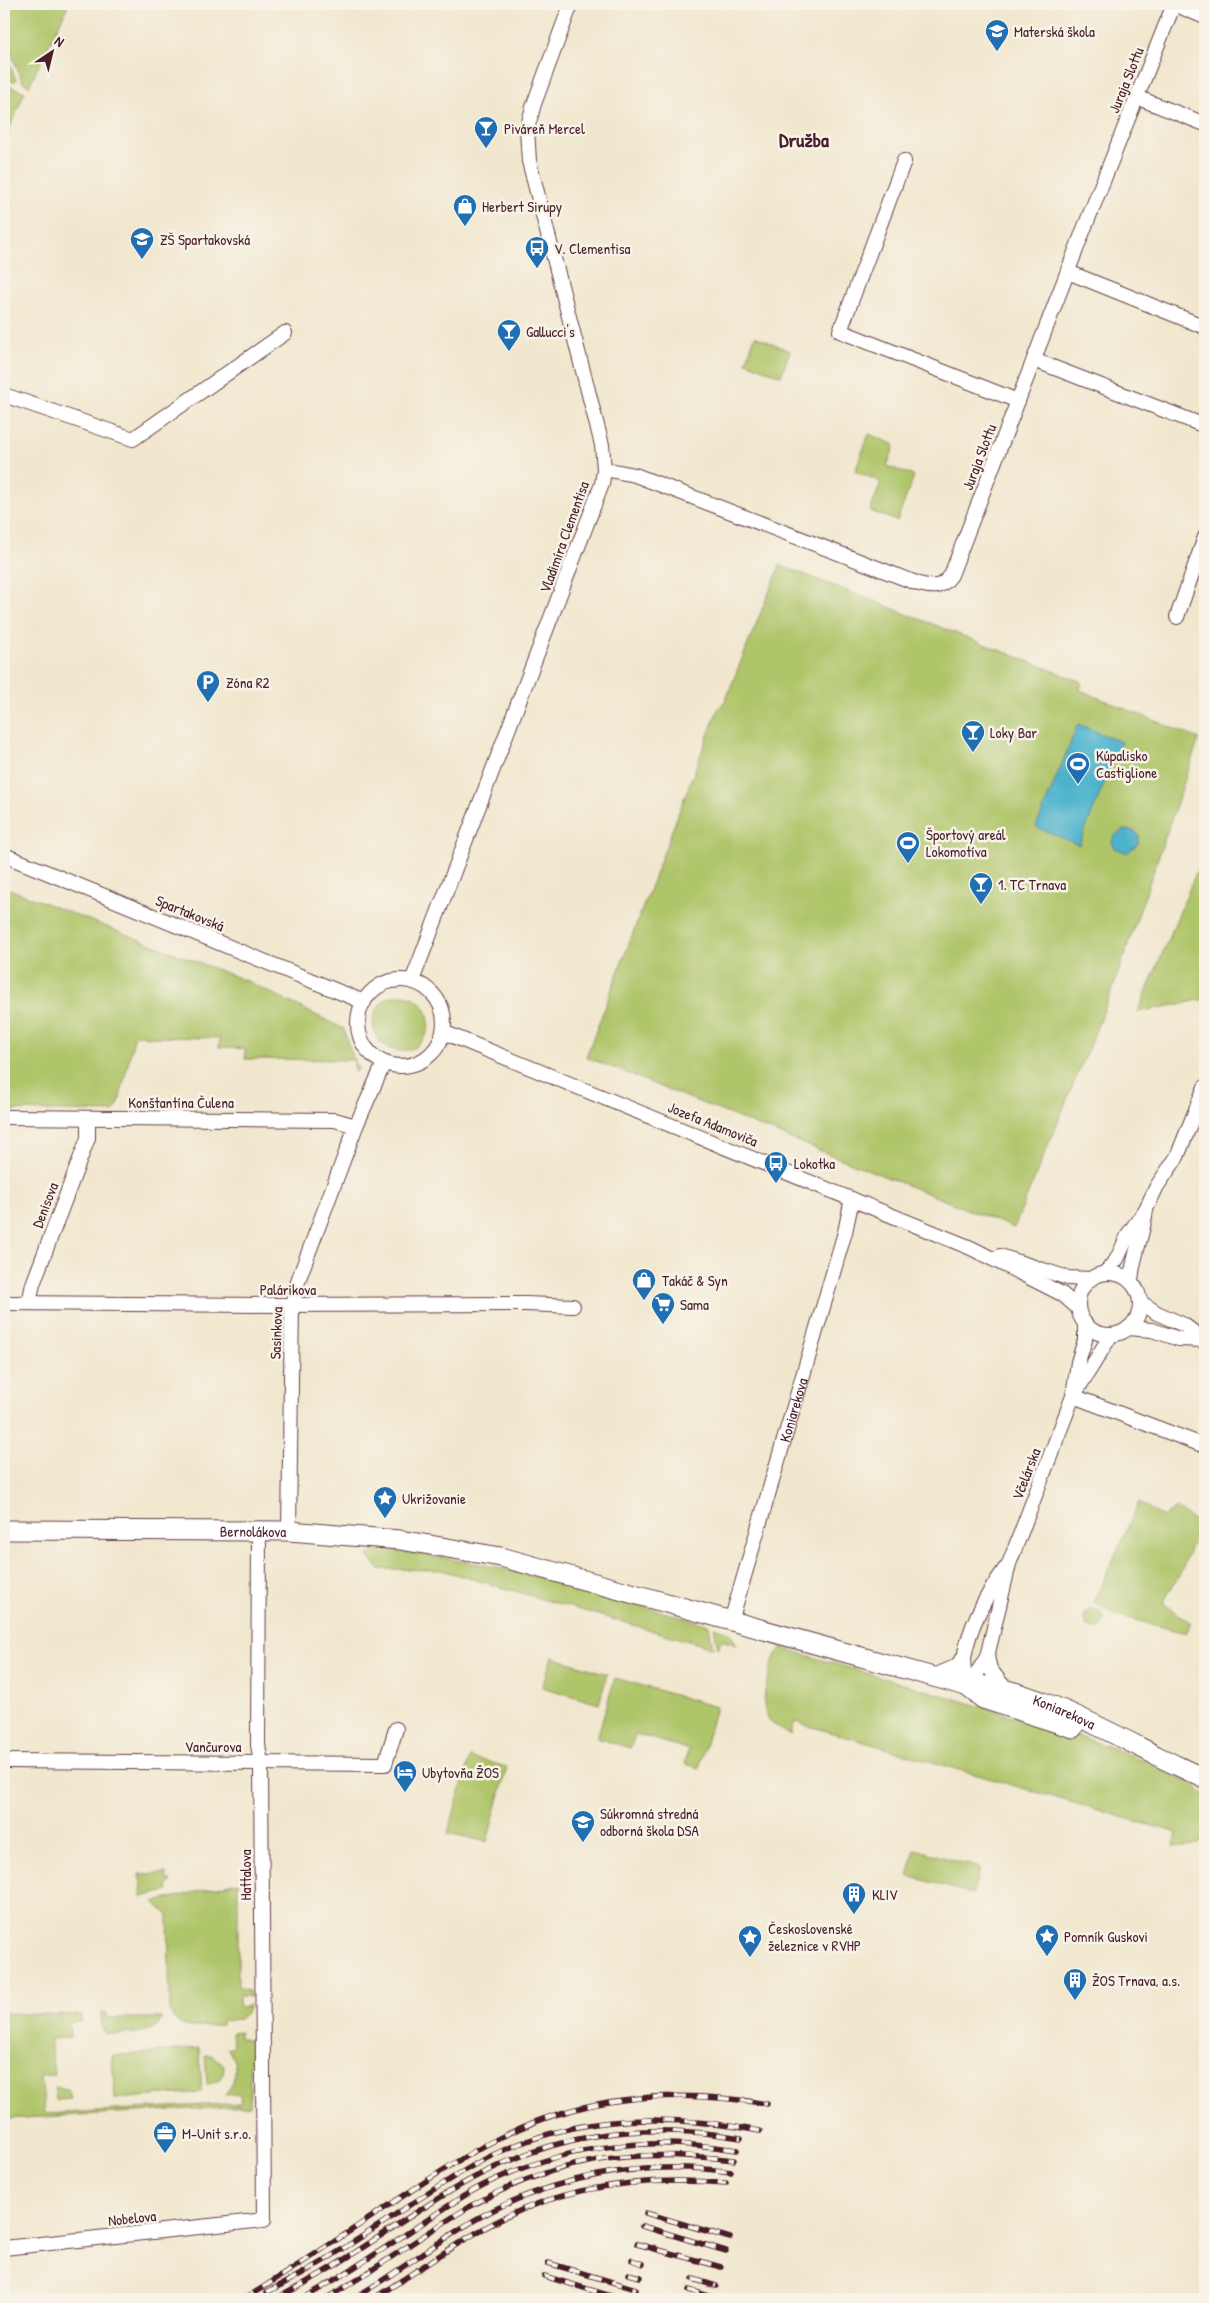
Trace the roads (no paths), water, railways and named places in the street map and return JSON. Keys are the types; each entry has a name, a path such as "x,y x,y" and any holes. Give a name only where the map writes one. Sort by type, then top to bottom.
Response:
{"street":[{"name":"Vladimíra Clementisa","path":"412,981 598,493 604,469 598,427 529,161 528,129 534,104 571,4"},
{"name":"Juraja Slottu","path":"604,469 634,475 919,584 939,587 946,582 951,575 1136,97 1174,4"},
{"path":"1174,4 1205,17"},
{"path":"1136,97 1205,124"},
{"path":"904,161 840,331 1018,401"},
{"path":"1068,272 1205,327"},
{"path":"4,395 133,438 285,333"},
{"path":"1034,360 1205,426"},
{"path":"1177,617 1205,537"},
{"name":"Spartakovská","path":"4,855 364,1002"},
{"path":"400,979 412,981 432,993 440,1003 444,1023 443,1032 431,1053 417,1063 400,1067 384,1063 375,1057 361,1040 358,1029 359,1016 364,1002 372,990 389,981 400,979"},
{"name":"Jozefa Adamoviča","path":"443,1032 971,1248 1062,1294 1078,1308"},
{"name":"Sasinkova","path":"289,1531 292,1305 299,1278 356,1126 384,1063"},
{"path":"1078,1308 1080,1292 1090,1279 1105,1273 1117,1259 1129,1233 1146,1209 1182,1147 1205,1088"},
{"name":"Konštantína Čulena","path":"4,1118 335,1120 356,1126"},
{"name":"Denisova","path":"29,1303 33,1284 88,1138 88,1118"},
{"name":"Koniarekova","path":"731,1621 845,1232 852,1199"},
{"path":"1131,1282 1133,1266 1144,1227 1146,1209"},
{"name":"Jozefa Adamoviča","path":"971,1248 1068,1278 1090,1279"},
{"path":"1105,1273 1122,1275 1138,1291 1140,1302 1138,1314 1128,1328"},
{"path":"1140,1302 1157,1314 1184,1325 1204,1340"},
{"name":"Palárikova","path":"4,1303 292,1305 496,1303 573,1306"},
{"name":"Včelárska","path":"1073,1396 1078,1362 1085,1340 1084,1323 1078,1308"},
{"path":"1084,1323 1094,1331 1110,1335 1128,1328 1152,1330 1179,1339 1204,1340"},
{"name":"Včelárska","path":"966,1686 976,1675 987,1657 1009,1564 1073,1396 1110,1335"},
{"path":"1073,1396 1205,1446"},
{"name":"Bernolákova","path":"4,1530 289,1531 400,1540 501,1557"},
{"name":"Hattalova","path":"259,1531 258,1745 261,1763 264,2220"},
{"name":"Koniarekova","path":"501,1557 934,1676 966,1686 983,1699 1157,1756"},
{"name":"Včelárska","path":"966,1686 963,1659 973,1630 991,1588 1009,1564"},
{"path":"987,1657 990,1670 1006,1691"},
{"path":"934,1676 955,1667 963,1659"},
{"name":"Koniarekova","path":"966,1686 987,1685 1042,1703 1118,1734 1157,1756 1205,1779"},
{"name":"Vančurova","path":"4,1761 385,1764 396,1729"},
{"name":"Nobelova","path":"4,2248 264,2220"}],"water":[{"name":"Kúpalisko Castiglione","path":"1078,724 1121,742 1079,845 1036,827"},
{"path":"1123,830 1135,831 1139,837 1138,844 1127,853 1115,848 1112,842 1114,836"}],"railway":[{"path":"244,2299 479,2148 524,2126 548,2117 596,2104 645,2098 718,2098 767,2104"},
{"path":"267,2292 343,2249 467,2169 502,2151 537,2137 609,2122 646,2120 684,2121 760,2131"},
{"path":"275,2299 345,2259 459,2186 493,2168 527,2154 561,2143 631,2132 703,2133 741,2138"},
{"path":"302,2299 362,2263 467,2194 496,2179 555,2157 614,2146 644,2144 674,2144 737,2150"},
{"path":"325,2299 469,2207 502,2190 534,2177 597,2160 630,2156 663,2155 734,2160"},
{"path":"352,2299 480,2217 539,2191 570,2181 634,2170 666,2168 731,2172"},
{"path":"372,2299 487,2227 530,2206 557,2197 585,2190 641,2182 698,2181 726,2183"},
{"path":"646,2213 730,2238"},
{"path":"642,2226 726,2251"},
{"path":"637,2244 721,2267"},
{"path":"632,2260 643,2264"},
{"path":"548,2263 636,2289"},
{"path":"628,2274 640,2277"},
{"path":"544,2276 621,2299"},
{"path":"693,2279 716,2286"},
{"path":"689,2290 712,2297"}],"place":[{"name":"Materská škola","path":"997,52"},
{"name":"Piváreň Mercel","path":"486,149"},
{"name":"Herbert Sirupy","path":"465,227"},
{"name":"ZŠ Spartakovská","path":"142,260"},
{"name":"V. Clementisa","path":"537,269"},
{"name":"Gallucci's","path":"509,352"},
{"name":"Zóna R2","path":"208,703"},
{"name":"Loky Bar","path":"973,753"},
{"name":"Kúpalisko Castiglione","path":"1078,785"},
{"name":"Športový areál Lokomotíva","path":"908,864"},
{"name":"1. TC Trnava","path":"981,905"},
{"name":"Lokotka","path":"776,1184"},
{"name":"Takáč & Syn","path":"644,1301"},
{"name":"Sama","path":"663,1325"},
{"name":"Ukrižovanie","path":"385,1519"},
{"name":"Ubytovňa ŽOS","path":"405,1793"},
{"name":"Súkromná stredná odborná škola DSA","path":"583,1843"},
{"name":"KLIV","path":"854,1915"},
{"name":"Pomník Guskovi","path":"1047,1957"},
{"name":"Československé železnice v RVHP","path":"750,1958"},
{"name":"ŽOS Trnava, a.s.","path":"1075,2001"},
{"name":"M-Unit s.r.o.","path":"165,2154"}],"district":[{"name":"Družba","path":"804,139"}]}
